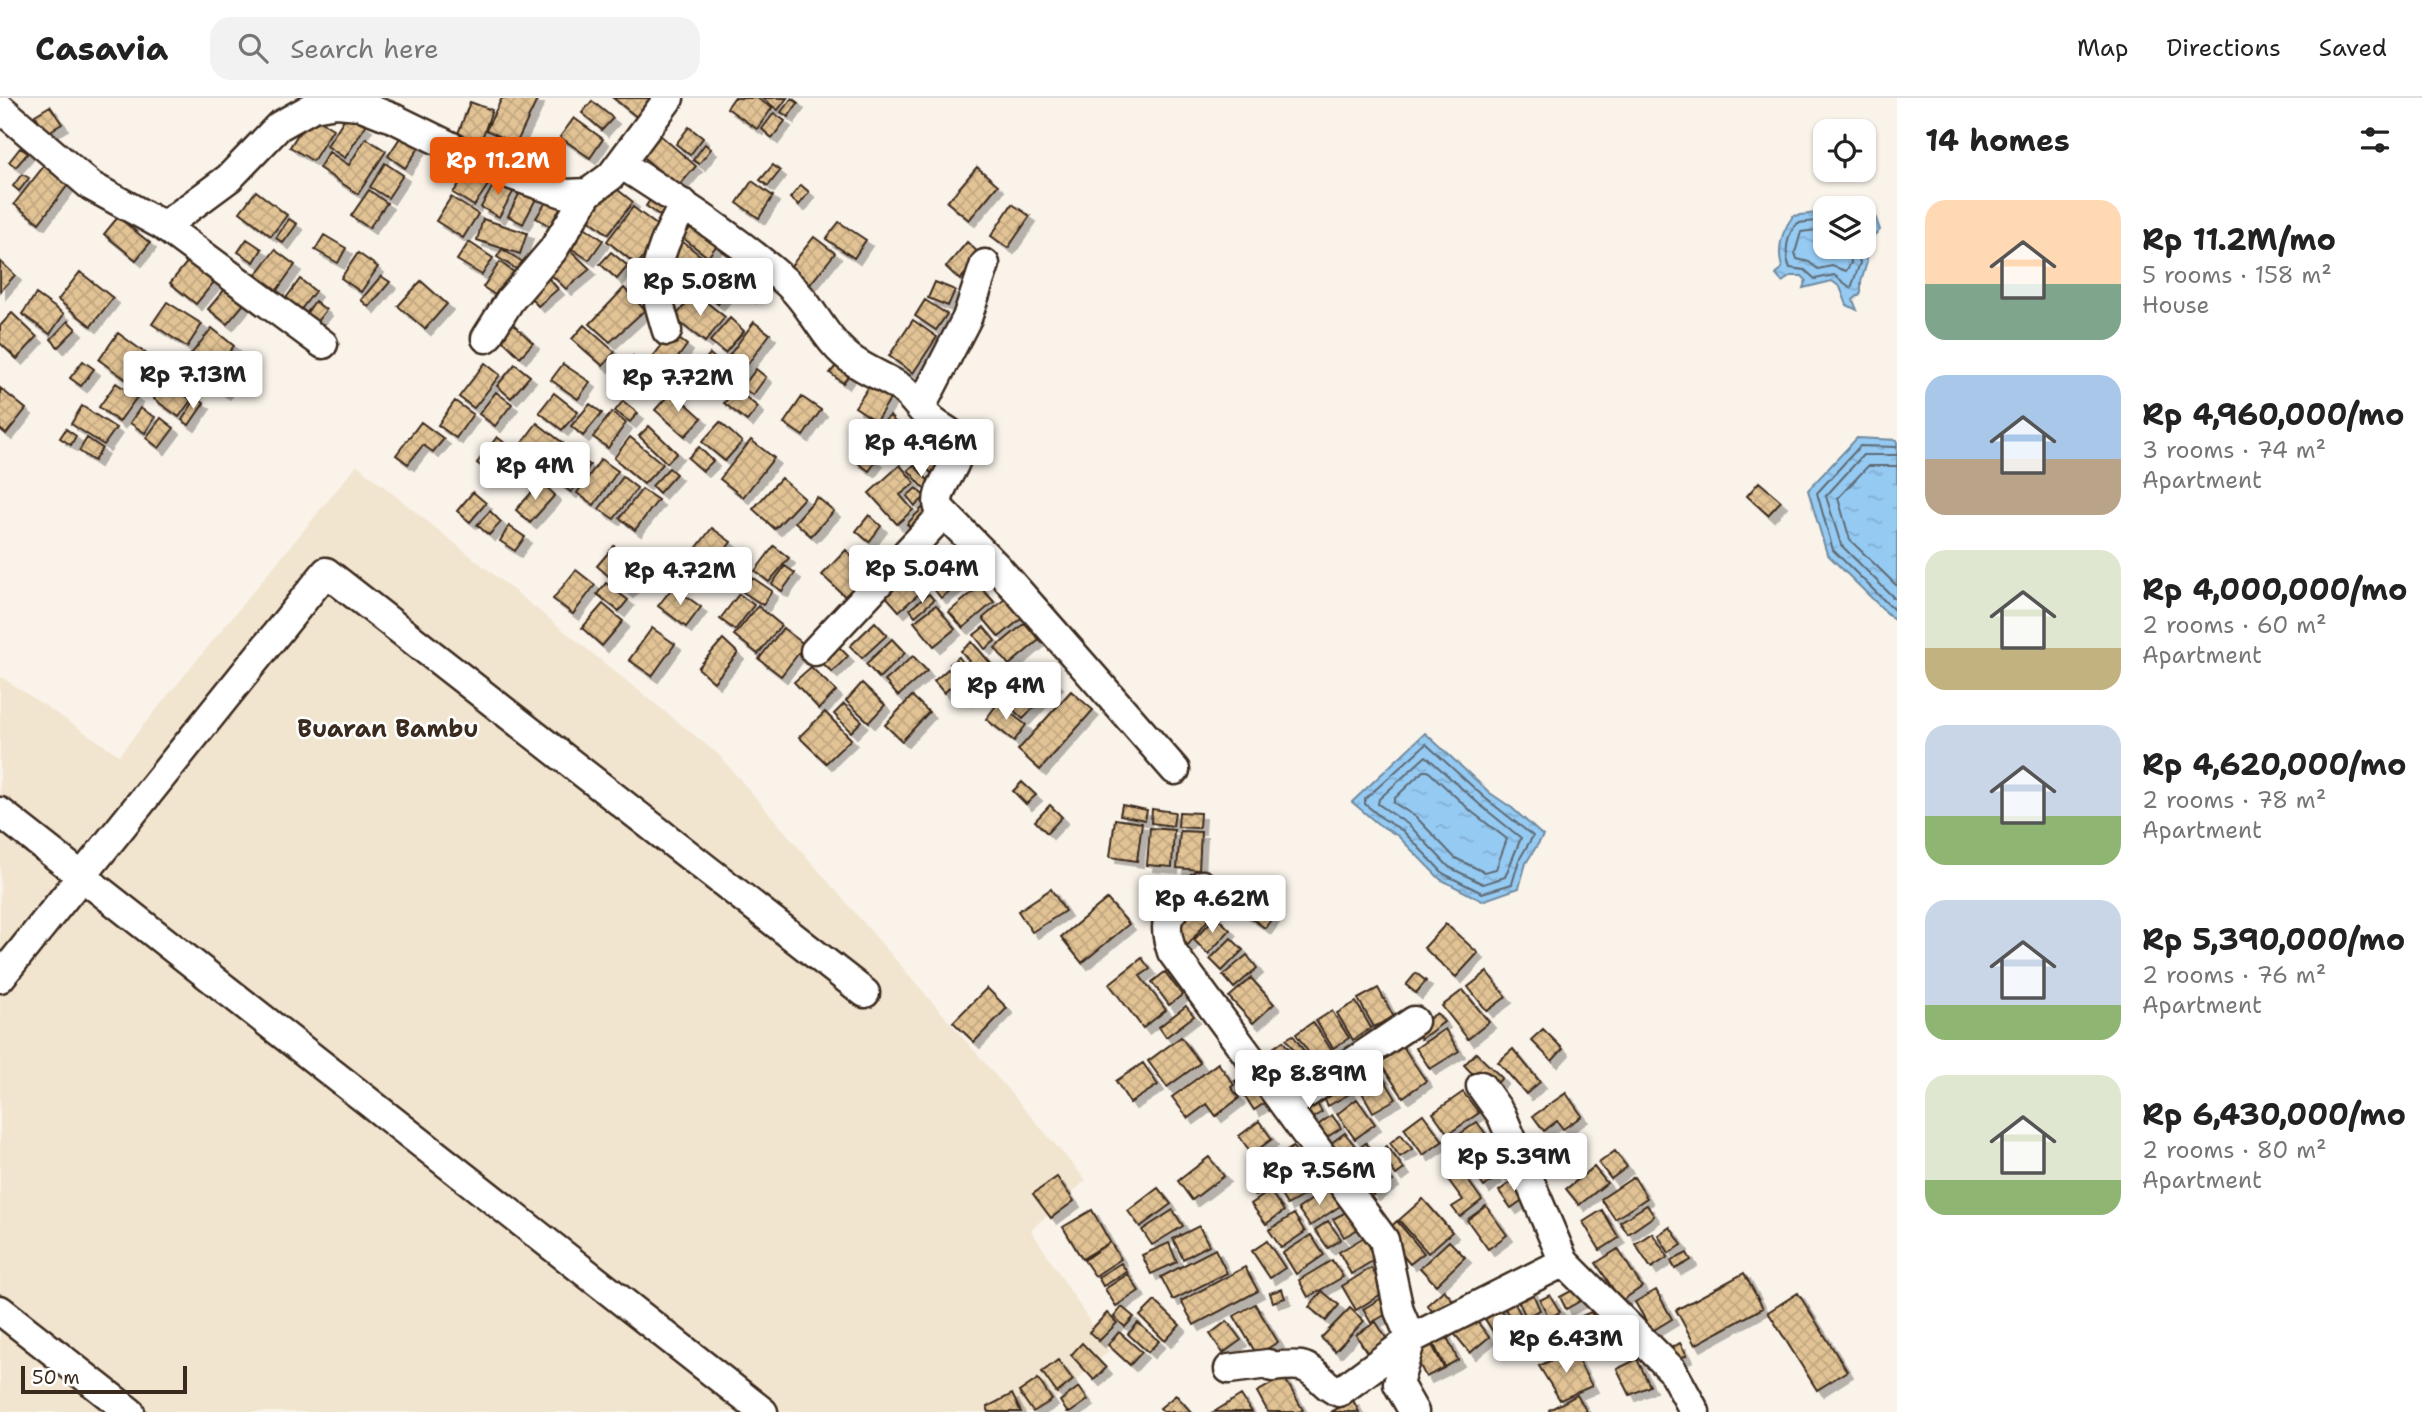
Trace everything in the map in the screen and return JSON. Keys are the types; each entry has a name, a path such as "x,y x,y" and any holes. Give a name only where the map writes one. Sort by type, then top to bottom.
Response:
{"street":[{"path":"486,338 510,300 553,250 588,193 611,176 669,98"},
{"path":"162,225 229,178 279,126 313,107 336,103 359,106 395,119 454,150 530,182 566,194 588,193"},
{"path":"0,108 91,186 162,225 323,344"},
{"path":"621,164 710,221 788,283 832,342 855,363 878,373 903,389 932,421 954,436 958,446 950,473 937,501 939,508 996,566 1175,770"},
{"path":"667,331 656,286 657,272 674,223 684,204"},
{"path":"921,407 967,318 985,264"},
{"path":"815,651 944,513"},
{"path":"0,978 326,572 865,993"},
{"path":"0,812 763,1412"},
{"path":"1202,885 1169,914 1165,922 1172,952 1384,1240 1399,1311 1411,1339 1398,1384 1414,1412"},
{"path":"1286,1107 1414,1021"},
{"path":"1481,1086 1501,1114 1564,1262 1672,1370 1695,1412"},
{"path":"1229,1369 1268,1364 1272,1367 1302,1366 1339,1392 1411,1339 1564,1262"},
{"path":"0,1310 130,1412"}],"shaded area":[{"path":"357,465 718,754 1086,1180 1031,1230 1109,1351 1049,1405 1036,1412 0,1412 0,676 119,755"}],"water":[{"path":"1813,213 1813,259 1866,259 1861,293 1853,300 1857,310 1847,305 1840,287 1832,281 1803,288 1806,280 1802,276 1791,276 1782,282 1776,275 1782,268 1780,247 1783,234 1793,216"},
{"path":"1857,438 1897,440 1897,623 1827,554 1808,490"},
{"path":"1425,733 1490,793 1512,808 1543,836 1526,863 1519,888 1482,901 1440,879 1398,836 1378,824 1352,802"}],"building":[{"path":"502,98 538,98 516,144 486,130"},
{"path":"613,98 654,98 638,118"},
{"path":"734,98 757,98 772,108 757,129 727,108"},
{"path":"762,98 787,98 778,110"},
{"path":"792,98 798,103 788,117 781,112"},
{"path":"592,101 613,118 602,130 582,113"},
{"path":"470,102 492,110 479,147 456,139"},
{"path":"50,106 62,124 47,133 35,115"},
{"path":"348,113 366,125 345,158 327,146"},
{"path":"774,113 785,121 772,138 762,129"},
{"path":"310,115 333,129 313,161 290,147"},
{"path":"574,118 603,139 590,158 560,137"},
{"path":"689,127 703,138 690,155 676,144"},
{"path":"404,132 421,145 405,168 388,156"},
{"path":"660,135 696,166 678,187 642,156"},
{"path":"366,138 386,151 358,194 319,168 329,152 349,165"},
{"path":"705,144 711,149 699,164 693,160"},
{"path":"20,148 28,153 16,167 9,162"},
{"path":"385,163 403,175 388,198 370,187"},
{"path":"773,165 780,171 768,186 760,180"},
{"path":"44,166 68,185 39,223 14,204"},
{"path":"977,167 998,185 969,220 947,202"},
{"path":"469,169 490,182 474,206 453,193"},
{"path":"22,174 29,178 19,191 13,186"},
{"path":"498,177 516,187 499,217 481,207"},
{"path":"752,181 773,196 759,218 737,203"},
{"path":"801,185 809,192 799,205 790,198"},
{"path":"523,186 539,193 523,224 508,216"},
{"path":"613,186 633,202 608,234 587,218"},
{"path":"369,190 387,203 369,228 351,216"},
{"path":"256,191 287,215 271,236 240,212"},
{"path":"656,191 678,207 668,221 646,206"},
{"path":"551,194 568,204 553,228 536,218"},
{"path":"451,197 478,214 463,238 436,221"},
{"path":"1012,204 1030,216 1008,248 991,236"},
{"path":"633,207 663,230 637,265 607,241"},
{"path":"118,217 150,243 136,260 104,234"},
{"path":"289,219 297,224 283,243 276,238"},
{"path":"483,219 527,233 520,254 477,240"},
{"path":"696,219 722,238 708,257 683,238"},
{"path":"839,222 866,240 854,258 826,239"},
{"path":"583,226 603,240 589,260 569,247"},
{"path":"324,235 346,248 338,263 315,250"},
{"path":"814,237 835,253 808,287 787,271"},
{"path":"247,239 262,249 254,262 238,252"},
{"path":"679,239 705,259 690,278 664,258"},
{"path":"469,242 493,258 482,275 457,260"},
{"path":"967,242 981,255 960,280 946,267"},
{"path":"566,246 590,269 566,289 542,266"},
{"path":"502,249 523,262 518,270 497,257"},
{"path":"275,250 295,265 277,290 256,275"},
{"path":"611,252 628,266 617,279 600,264"},
{"path":"735,252 766,277 750,297 719,271"},
{"path":"358,253 378,267 361,292 341,278"},
{"path":"193,255 219,276 196,304 170,283"},
{"path":"0,261 15,275 0,292"},
{"path":"500,262 515,273 498,297 483,287"},
{"path":"708,270 730,288 718,304 696,286"},
{"path":"542,271 558,289 538,306 522,288"},
{"path":"80,272 113,298 91,326 58,300"},
{"path":"381,276 390,282 369,307 361,300"},
{"path":"300,279 315,291 296,316 281,305"},
{"path":"421,281 447,304 425,329 398,306"},
{"path":"935,282 955,290 948,306 928,298"},
{"path":"230,283 249,298 227,324 208,309"},
{"path":"624,288 645,310 610,342 590,324"},
{"path":"695,293 725,317 705,342 674,318"},
{"path":"36,294 64,314 50,334 22,314"},
{"path":"925,300 947,314 936,330 915,316"},
{"path":"315,301 326,310 314,325 304,317"},
{"path":"167,302 202,324 187,347 152,324"},
{"path":"12,313 37,337 17,359 0,343 0,326"},
{"path":"507,318 533,343 520,357 494,332"},
{"path":"730,318 744,331 725,353 710,341"},
{"path":"913,320 937,337 913,373 889,356"},
{"path":"68,321 76,329 58,347 51,339"},
{"path":"754,322 770,334 741,373 725,361"},
{"path":"584,325 615,352 603,366 572,339"},
{"path":"212,328 234,346 206,380 184,363"},
{"path":"118,333 160,364 141,390 99,360"},
{"path":"671,333 687,345 666,374 649,362"},
{"path":"710,354 735,376 719,393 695,371"},
{"path":"633,356 660,379 649,392 622,370"},
{"path":"233,357 244,364 224,393 213,386"},
{"path":"843,357 855,367 843,383 830,373"},
{"path":"83,361 94,369 81,386 70,378"},
{"path":"485,363 500,375 474,408 459,397"},
{"path":"515,364 530,376 511,398 497,386"},
{"path":"563,364 590,382 578,399 551,380"},
{"path":"756,369 766,377 753,395 742,388"},
{"path":"875,378 895,391 876,421 855,407"},
{"path":"166,382 191,400 179,417 154,399"},
{"path":"116,383 137,397 119,422 99,407"},
{"path":"0,388 26,409 6,434 0,429"},
{"path":"736,389 758,407 747,421 724,403"},
{"path":"672,391 702,418 685,436 655,410"},
{"path":"496,392 512,404 495,426 479,414"},
{"path":"554,393 578,412 562,430 539,412"},
{"path":"802,397 821,410 803,436 784,423"},
{"path":"196,398 204,403 189,425 182,420"},
{"path":"455,401 473,414 456,438 438,425"},
{"path":"623,401 638,413 630,422 615,411"},
{"path":"590,404 602,413 583,436 571,426"},
{"path":"82,406 116,428 104,445 71,424"},
{"path":"140,408 155,417 145,433 130,423"},
{"path":"612,412 626,423 608,448 593,437"},
{"path":"890,416 904,433 886,449 871,433"},
{"path":"161,418 174,428 159,448 146,438"},
{"path":"923,419 938,435 915,455 900,439"},
{"path":"421,422 444,439 433,452 423,445 408,464 396,455"},
{"path":"720,422 742,442 725,461 702,442"},
{"path":"537,423 563,443 544,466 519,447"},
{"path":"649,426 677,453 667,463 639,436"},
{"path":"66,429 76,436 71,445 60,438"},
{"path":"497,437 515,451 495,477 477,463"},
{"path":"630,437 663,464 644,484 614,458"},
{"path":"87,438 102,448 94,461 79,451"},
{"path":"751,440 774,458 743,497 720,479"},
{"path":"699,447 713,461 703,471 688,458"},
{"path":"567,449 590,465 583,475 560,460"},
{"path":"862,449 877,460 869,471 854,460"},
{"path":"925,449 940,465 931,473 916,457"},
{"path":"518,455 525,461 514,474 508,469"},
{"path":"601,459 618,471 594,505 577,493"},
{"path":"559,464 580,481 571,492 550,476"},
{"path":"900,465 915,483 900,495 913,510 897,524 869,493"},
{"path":"914,465 935,488 928,493 908,470"},
{"path":"669,468 676,474 659,493 652,486"},
{"path":"623,477 637,488 614,519 599,509"},
{"path":"781,478 804,498 775,529 753,509"},
{"path":"541,482 555,495 530,523 516,510"},
{"path":"1759,482 1781,501 1768,515 1747,496"},
{"path":"916,488 925,497 915,506 907,496"},
{"path":"642,489 658,500 635,530 620,518"},
{"path":"473,492 486,503 470,522 457,511"},
{"path":"817,497 834,511 811,536 795,522"},
{"path":"928,502 937,510 916,533 907,524"},
{"path":"490,511 501,522 489,535 477,525"},
{"path":"869,515 881,526 869,542 856,531"},
{"path":"509,526 525,537 515,551 500,541"},
{"path":"712,528 731,542 711,570 691,555"},
{"path":"614,546 644,573 627,592 597,566"},
{"path":"774,546 789,558 769,582 755,571"},
{"path":"966,548 981,566 941,598 927,580"},
{"path":"846,550 872,575 848,599 822,575"},
{"path":"688,557 705,571 695,584 677,570"},
{"path":"785,566 795,573 782,591 772,584"},
{"path":"576,570 595,585 573,614 553,599"},
{"path":"904,576 920,593 899,611 884,594"},
{"path":"753,578 772,591 763,605 743,592"},
{"path":"606,583 628,600 619,611 597,594"},
{"path":"980,586 994,602 963,628 949,612"},
{"path":"673,587 701,607 686,627 658,606"},
{"path":"739,594 754,605 735,630 720,619"},
{"path":"929,594 934,600 915,616 910,609"},
{"path":"1006,598 1022,618 999,637 983,618"},
{"path":"603,604 623,621 602,646 582,628"},
{"path":"936,605 955,629 934,646 914,622"},
{"path":"758,606 781,625 758,654 734,635"},
{"path":"875,622 887,635 862,658 850,646"},
{"path":"1025,623 1039,640 1009,665 995,648"},
{"path":"984,627 995,641 985,649 974,635"},
{"path":"652,628 675,644 652,676 629,660"},
{"path":"783,628 805,645 781,676 759,659"},
{"path":"723,639 738,653 714,682 698,668"},
{"path":"831,639 848,656 832,672 814,655"},
{"path":"892,639 905,653 879,678 866,664"},
{"path":"972,642 992,665 980,675 961,651"},
{"path":"913,656 927,671 898,696 885,681"},
{"path":"959,657 968,669 959,676 950,664"},
{"path":"1039,666 1057,683 1023,719 1005,702"},
{"path":"811,667 836,691 819,709 794,682"},
{"path":"948,669 958,680 944,693 934,681"},
{"path":"974,671 984,683 965,700 954,689"},
{"path":"862,683 885,705 869,722 846,701"},
{"path":"1071,691 1093,710 1040,770 1018,750"},
{"path":"912,696 929,712 902,741 885,725"},
{"path":"998,703 1026,725 1014,741 986,719"},
{"path":"844,704 862,721 851,732 834,714"},
{"path":"825,712 851,739 826,763 799,737"},
{"path":"1022,782 1036,795 1026,804 1013,791"},
{"path":"1050,805 1062,817 1047,833 1035,821"},
{"path":"1122,805 1147,810 1145,820 1120,815"},
{"path":"1152,809 1175,812 1173,826 1151,823"},
{"path":"1179,812 1200,813 1199,828 1178,827"},
{"path":"1115,819 1142,823 1137,861 1110,857"},
{"path":"1150,828 1174,830 1172,867 1147,865"},
{"path":"1180,831 1201,832 1199,870 1177,868"},
{"path":"1051,889 1065,911 1032,932 1018,911"},
{"path":"1206,891 1221,903 1188,945 1173,933"},
{"path":"1253,892 1278,910 1265,928 1240,910"},
{"path":"1107,899 1129,924 1082,963 1061,937"},
{"path":"1216,916 1230,930 1208,954 1194,940"},
{"path":"1446,924 1478,953 1456,977 1424,948"},
{"path":"1231,938 1243,950 1222,971 1210,959"},
{"path":"1247,955 1257,968 1234,988 1223,975"},
{"path":"1142,958 1150,969 1140,976 1166,1010 1143,1028 1109,984"},
{"path":"1165,972 1182,995 1169,1005 1152,982"},
{"path":"1487,972 1506,997 1487,1011 1468,987"},
{"path":"1416,973 1426,981 1416,993 1406,985"},
{"path":"1251,978 1274,1004 1253,1023 1229,997"},
{"path":"987,988 1007,1008 974,1042 953,1022"},
{"path":"1378,988 1394,1017 1374,1027 1358,999"},
{"path":"1463,990 1489,1022 1468,1039 1442,1006"},
{"path":"1356,1002 1371,1028 1353,1040 1337,1013"},
{"path":"1186,1006 1194,1016 1166,1037 1159,1027"},
{"path":"1332,1011 1349,1038 1333,1048 1316,1021"},
{"path":"1437,1013 1444,1022 1421,1039 1414,1029"},
{"path":"1313,1022 1332,1051 1315,1062 1296,1034"},
{"path":"1445,1029 1459,1051 1430,1069 1416,1048"},
{"path":"1543,1029 1563,1049 1552,1061 1531,1040"},
{"path":"1293,1035 1311,1062 1305,1066 1286,1039"},
{"path":"1181,1037 1200,1063 1167,1087 1148,1061"},
{"path":"1283,1041 1302,1067 1285,1080 1265,1054"},
{"path":"1400,1042 1426,1081 1403,1097 1376,1057"},
{"path":"1513,1049 1540,1082 1526,1094 1498,1062"},
{"path":"1476,1053 1502,1078 1489,1091 1464,1065"},
{"path":"1143,1063 1158,1085 1130,1103 1116,1081"},
{"path":"1218,1063 1234,1085 1231,1087 1239,1098 1216,1116 1207,1104 1188,1118 1172,1097"},
{"path":"1312,1066 1321,1079 1298,1095 1289,1081"},
{"path":"1377,1067 1396,1099 1373,1112 1355,1080"},
{"path":"1255,1068 1274,1097 1254,1110 1235,1081"},
{"path":"1342,1078 1351,1093 1328,1106 1320,1091"},
{"path":"1463,1092 1479,1113 1448,1134 1433,1113"},
{"path":"1566,1093 1582,1116 1563,1129 1557,1121 1544,1131 1533,1116"},
{"path":"1314,1098 1322,1112 1304,1123 1295,1109"},
{"path":"1357,1099 1375,1124 1355,1139 1337,1114"},
{"path":"1423,1114 1443,1141 1423,1155 1404,1128"},
{"path":"1332,1115 1341,1128 1323,1140 1314,1128"},
{"path":"1259,1121 1272,1139 1252,1154 1239,1136"},
{"path":"1477,1122 1488,1137 1463,1154 1453,1139"},
{"path":"1345,1133 1355,1146 1335,1160 1326,1147"},
{"path":"1401,1134 1412,1149 1400,1157 1390,1143"},
{"path":"1492,1142 1501,1155 1473,1175 1464,1163"},
{"path":"1366,1143 1393,1181 1373,1195 1346,1158"},
{"path":"1387,1146 1404,1169 1396,1175 1379,1152"},
{"path":"1293,1147 1305,1165 1275,1186 1263,1167"},
{"path":"1615,1151 1627,1167 1611,1179 1599,1163"},
{"path":"1501,1155 1513,1171 1503,1178 1491,1162"},
{"path":"1209,1157 1224,1176 1192,1200 1178,1181"},
{"path":"1594,1167 1607,1183 1579,1205 1566,1189"},
{"path":"1490,1168 1496,1177 1484,1187 1477,1177"},
{"path":"1460,1169 1482,1200 1460,1217 1452,1207 1463,1200 1447,1178"},
{"path":"1308,1173 1317,1188 1287,1205 1278,1190"},
{"path":"1057,1177 1074,1201 1051,1218 1033,1194"},
{"path":"1634,1177 1647,1198 1615,1219 1601,1199"},
{"path":"1516,1178 1528,1196 1511,1208 1499,1191"},
{"path":"1261,1179 1267,1189 1255,1196 1250,1186"},
{"path":"1158,1188 1171,1204 1140,1227 1128,1211"},
{"path":"1328,1188 1340,1206 1310,1226 1298,1209"},
{"path":"1270,1191 1284,1211 1266,1224 1251,1204"},
{"path":"1423,1199 1452,1232 1428,1253 1399,1220"},
{"path":"1647,1205 1654,1216 1628,1234 1620,1222"},
{"path":"1486,1206 1507,1235 1488,1249 1467,1220"},
{"path":"1092,1210 1110,1242 1082,1259 1063,1227"},
{"path":"1173,1210 1183,1226 1152,1245 1142,1230"},
{"path":"1602,1210 1619,1238 1600,1250 1583,1222"},
{"path":"1348,1211 1358,1229 1344,1237 1333,1219"},
{"path":"1294,1214 1305,1232 1281,1248 1269,1230"},
{"path":"1328,1221 1341,1239 1328,1248 1315,1230"},
{"path":"1397,1221 1424,1253 1410,1264 1384,1233"},
{"path":"1199,1226 1209,1245 1183,1259 1173,1239"},
{"path":"1670,1227 1682,1245 1669,1253 1658,1235"},
{"path":"1652,1233 1668,1257 1651,1268 1635,1244"},
{"path":"1311,1235 1324,1255 1296,1274 1283,1253"},
{"path":"1366,1236 1379,1257 1351,1274 1339,1252"},
{"path":"1267,1241 1285,1268 1270,1278 1252,1251"},
{"path":"1449,1241 1465,1257 1436,1285 1420,1268"},
{"path":"1110,1242 1121,1259 1095,1276 1084,1260"},
{"path":"1169,1243 1177,1262 1151,1274 1142,1255"},
{"path":"1215,1249 1227,1273 1173,1300 1161,1277"},
{"path":"1618,1249 1642,1287 1621,1301 1596,1263"},
{"path":"1687,1253 1691,1260 1675,1269 1671,1261"},
{"path":"1332,1260 1343,1277 1308,1297 1299,1280"},
{"path":"1121,1263 1127,1272 1103,1286 1098,1277"},
{"path":"1245,1267 1258,1291 1194,1325 1181,1301"},
{"path":"1371,1268 1386,1291 1356,1310 1342,1286"},
{"path":"1744,1273 1763,1308 1695,1345 1676,1310"},
{"path":"1128,1274 1139,1291 1116,1306 1105,1289"},
{"path":"1582,1285 1589,1296 1566,1309 1560,1297"},
{"path":"1530,1287 1540,1310 1526,1317 1515,1294"},
{"path":"1282,1289 1285,1298 1273,1302 1270,1293"},
{"path":"1444,1290 1457,1305 1440,1320 1427,1305"},
{"path":"1656,1290 1672,1319 1652,1331 1635,1302"},
{"path":"1322,1291 1339,1305 1326,1321 1309,1307"},
{"path":"1798,1293 1847,1371 1817,1390 1768,1312"},
{"path":"1387,1295 1395,1309 1371,1323 1363,1309"},
{"path":"1550,1295 1560,1312 1549,1318 1540,1300"},
{"path":"1155,1301 1180,1325 1165,1341 1140,1316"},
{"path":"1514,1302 1522,1317 1512,1322 1504,1307"},
{"path":"1255,1304 1278,1342 1257,1355 1234,1316"},
{"path":"1498,1305 1514,1330 1498,1340 1482,1314"},
{"path":"1122,1307 1134,1317 1125,1327 1114,1317"},
{"path":"1350,1308 1364,1321 1335,1351 1321,1338"},
{"path":"1591,1312 1601,1332 1563,1349 1554,1328"},
{"path":"1107,1313 1117,1323 1099,1341 1089,1332"},
{"path":"1472,1315 1489,1337 1470,1353 1452,1331"},
{"path":"1227,1321 1241,1340 1223,1353 1210,1334"},
{"path":"1376,1322 1393,1349 1373,1362 1356,1335"},
{"path":"1138,1323 1159,1341 1148,1352 1128,1334"},
{"path":"1444,1331 1458,1360 1445,1367 1430,1337"},
{"path":"1119,1332 1142,1352 1130,1365 1108,1345"},
{"path":"1428,1337 1444,1368 1426,1377 1410,1346"},
{"path":"1082,1343 1106,1368 1094,1380 1071,1355"},
{"path":"1680,1343 1687,1355 1673,1362 1667,1350"},
{"path":"1572,1350 1592,1386 1560,1400 1539,1366"},
{"path":"1637,1359 1650,1386 1630,1395 1617,1369"},
{"path":"1058,1360 1073,1380 1057,1393 1042,1372"},
{"path":"1284,1377 1303,1410 1268,1412 1257,1392"},
{"path":"1038,1379 1052,1400 1033,1412 1019,1392"},
{"path":"1079,1387 1088,1400 1067,1412 1060,1401"},
{"path":"1012,1394 1021,1412 989,1412 987,1407"},
{"path":"1176,1395 1191,1412 1164,1412 1160,1408"},
{"path":"1241,1395 1252,1412 1214,1412"},
{"path":"1577,1395 1587,1412 1550,1412 1549,1410"},
{"path":"1353,1400 1359,1412 1331,1412"}],"district":[{"name":"Buaran Bambu","path":"388,729"}]}
